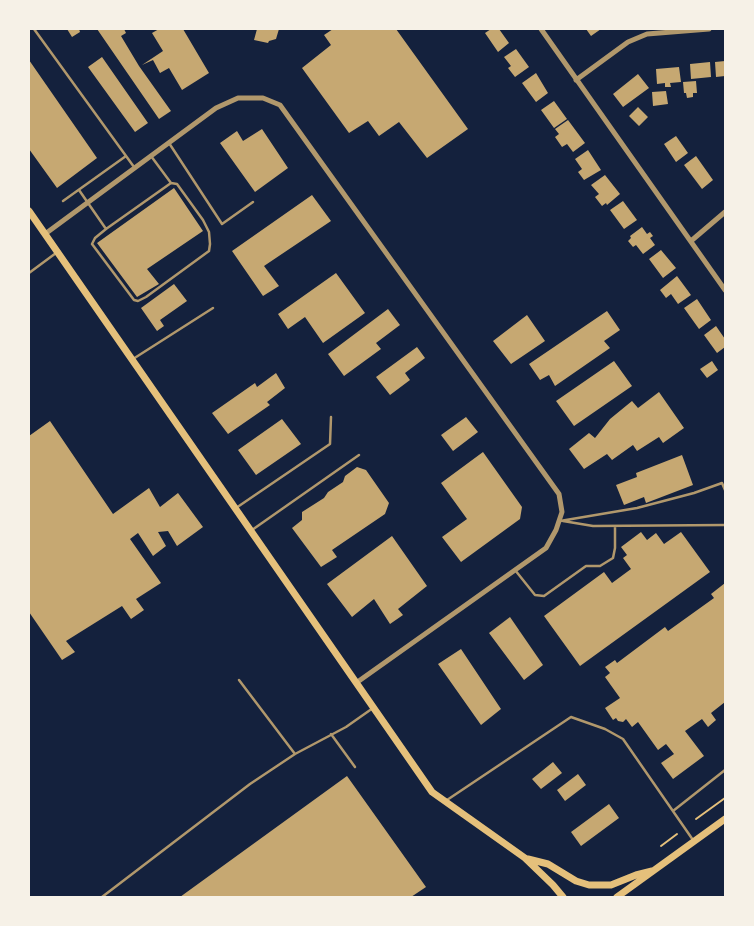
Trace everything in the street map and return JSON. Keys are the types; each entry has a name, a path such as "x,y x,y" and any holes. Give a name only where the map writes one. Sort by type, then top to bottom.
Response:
{"main road":[{"path":"29,211 432,792 525,858 563,897"},
{"path":"617,897 725,819"},
{"path":"525,858 548,864 576,881 589,885 610,885 652,871"}],"street":[{"path":"540,29 725,290"},
{"path":"576,80 628,42 647,34 708,29"},
{"path":"45,234 216,108 238,98 262,98 280,105 559,494 562,512 556,530 546,548 356,683"},
{"path":"691,241 725,212"}],"lane":[{"path":"34,29 135,168"},
{"path":"169,143 222,224 253,202"},
{"path":"63,201 126,156"},
{"path":"151,156 171,182 177,184 203,220 209,232 210,244 208,251 146,297 138,301 134,300 92,244 95,238 106,229 171,182"},
{"path":"79,190 106,229"},
{"path":"29,273 57,252"},
{"path":"132,359 213,308"},
{"path":"235,509 330,444 331,417"},
{"path":"251,531 359,455"},
{"path":"559,521 637,508 694,493 722,483 725,490"},
{"path":"559,521 592,526 725,525"},
{"path":"515,570 535,595 544,596 586,566 600,566 613,558 615,526"},
{"path":"239,680 295,754"},
{"path":"102,897 250,784 295,754 346,727 373,708"},
{"path":"445,802 571,717 605,729 622,739 694,842"},
{"path":"331,734 354,767"},
{"path":"673,811 725,770"}],"path":[{"path":"696,819 725,798"},
{"path":"661,846 677,834"}],"building":[{"path":"67,29 79,29 80,32 72,37"},
{"path":"97,29 124,29 126,33 121,36 139,66 171,111 159,119"},
{"path":"159,29 183,29 209,73 182,90 169,68 160,73 153,60 142,65 163,51 152,33"},
{"path":"257,29 279,29 276,39 268,43 254,40"},
{"path":"333,29 396,29 468,129 427,158 399,122 379,136 368,121 349,133 302,68 331,45 324,35"},
{"path":"491,29 499,29 509,43 498,52 485,33"},
{"path":"586,29 601,29 591,36"},
{"path":"516,49 529,67 515,77 508,68 511,66 504,57"},
{"path":"102,57 148,123 135,132 88,67"},
{"path":"29,60 97,158 57,188 29,149"},
{"path":"725,61 725,76 716,77 715,62"},
{"path":"710,62 711,77 691,79 690,64"},
{"path":"679,67 681,82 670,83 671,87 665,87 665,83 657,84 656,69"},
{"path":"536,73 548,93 536,102 522,83"},
{"path":"638,74 649,88 623,107 613,94"},
{"path":"696,81 697,93 693,93 693,97 687,98 686,93 684,93 683,82"},
{"path":"666,91 668,104 653,106 652,92"},
{"path":"554,101 567,119 554,128 541,110"},
{"path":"638,107 648,117 639,126 629,116"},
{"path":"568,120 585,143 573,152 567,144 562,147 555,137 559,134 555,129"},
{"path":"262,129 288,168 255,192 220,143 237,131 243,141"},
{"path":"676,136 688,153 676,162 664,144"},
{"path":"588,150 601,170 584,180 578,172 582,169 575,159"},
{"path":"696,156 713,180 702,189 684,165"},
{"path":"605,175 620,194 607,205 606,203 602,206 595,197 599,194 591,185"},
{"path":"174,188 203,231 147,269 159,284 137,297 97,243"},
{"path":"312,195 331,221 264,266 279,286 263,296 232,251"},
{"path":"623,201 637,220 624,229 610,210"},
{"path":"642,227 647,234 650,232 653,236 650,238 655,245 643,254 636,245 633,247 628,241 631,238 630,236"},
{"path":"661,250 676,268 663,278 649,259"},
{"path":"336,273 365,313 323,343 305,317 288,329 278,314"},
{"path":"677,276 691,295 678,304 671,294 666,298 660,290"},
{"path":"174,284 187,301 160,320 164,326 157,331 141,308"},
{"path":"697,299 711,320 699,329 684,308"},
{"path":"388,309 400,325 376,343 381,349 344,376 328,354"},
{"path":"607,311 620,330 604,341 610,348 555,386 549,375 540,380 529,364"},
{"path":"527,315 545,341 511,364 493,341"},
{"path":"716,326 725,339 725,347 717,353 704,335"},
{"path":"417,347 425,358 405,373 410,380 390,395 376,377"},
{"path":"614,361 632,386 574,426 556,401"},
{"path":"712,361 718,370 707,378 700,369"},
{"path":"276,373 285,388 267,402 270,405 228,434 212,413 255,383 257,387"},
{"path":"659,392 684,428 663,443 659,437 637,451 633,445 612,460 607,454 584,469 569,449 589,433 595,438 610,419 632,401 638,408"},
{"path":"466,417 478,432 453,451 441,435"},
{"path":"282,419 301,444 256,475 238,450"},
{"path":"50,421 113,514 149,488 160,507 178,493 203,527 177,546 168,531 158,532 166,546 153,556 138,533 130,539 161,583 136,599 144,610 131,619 122,606 66,641 75,652 62,660 29,612 29,436"},
{"path":"483,452 522,507 520,519 461,562 442,537 467,519 441,483"},
{"path":"682,455 693,485 646,503 644,497 624,505 616,485 637,477 636,473"},
{"path":"357,467 366,470 389,503 385,514 332,550 337,557 321,567 292,528 302,520 302,512 324,498 328,492 343,482 345,476"},
{"path":"641,532 647,540 656,533 664,544 681,532 710,572 580,666 544,616 604,572 612,583 631,569 623,558 627,555 621,547"},
{"path":"392,536 427,586 398,609 403,615 390,624 374,599 352,617 327,584"},
{"path":"725,583 725,702 711,713 716,720 708,727 702,719 685,731 704,756 673,779 661,763 674,754 666,744 658,750 638,722 632,727 626,719 623,722 618,721 616,718 613,720 605,708 620,698 605,677 610,673 605,667 615,660 617,663 665,627 668,631 714,598 711,594"},
{"path":"510,617 543,665 524,680 489,633"},
{"path":"461,649 501,709 481,725 438,664"},
{"path":"553,762 562,773 541,789 532,779"},
{"path":"578,774 586,785 565,801 557,790"},
{"path":"347,776 426,887 411,897 180,897"},
{"path":"609,804 619,818 581,846 571,832"}]}
